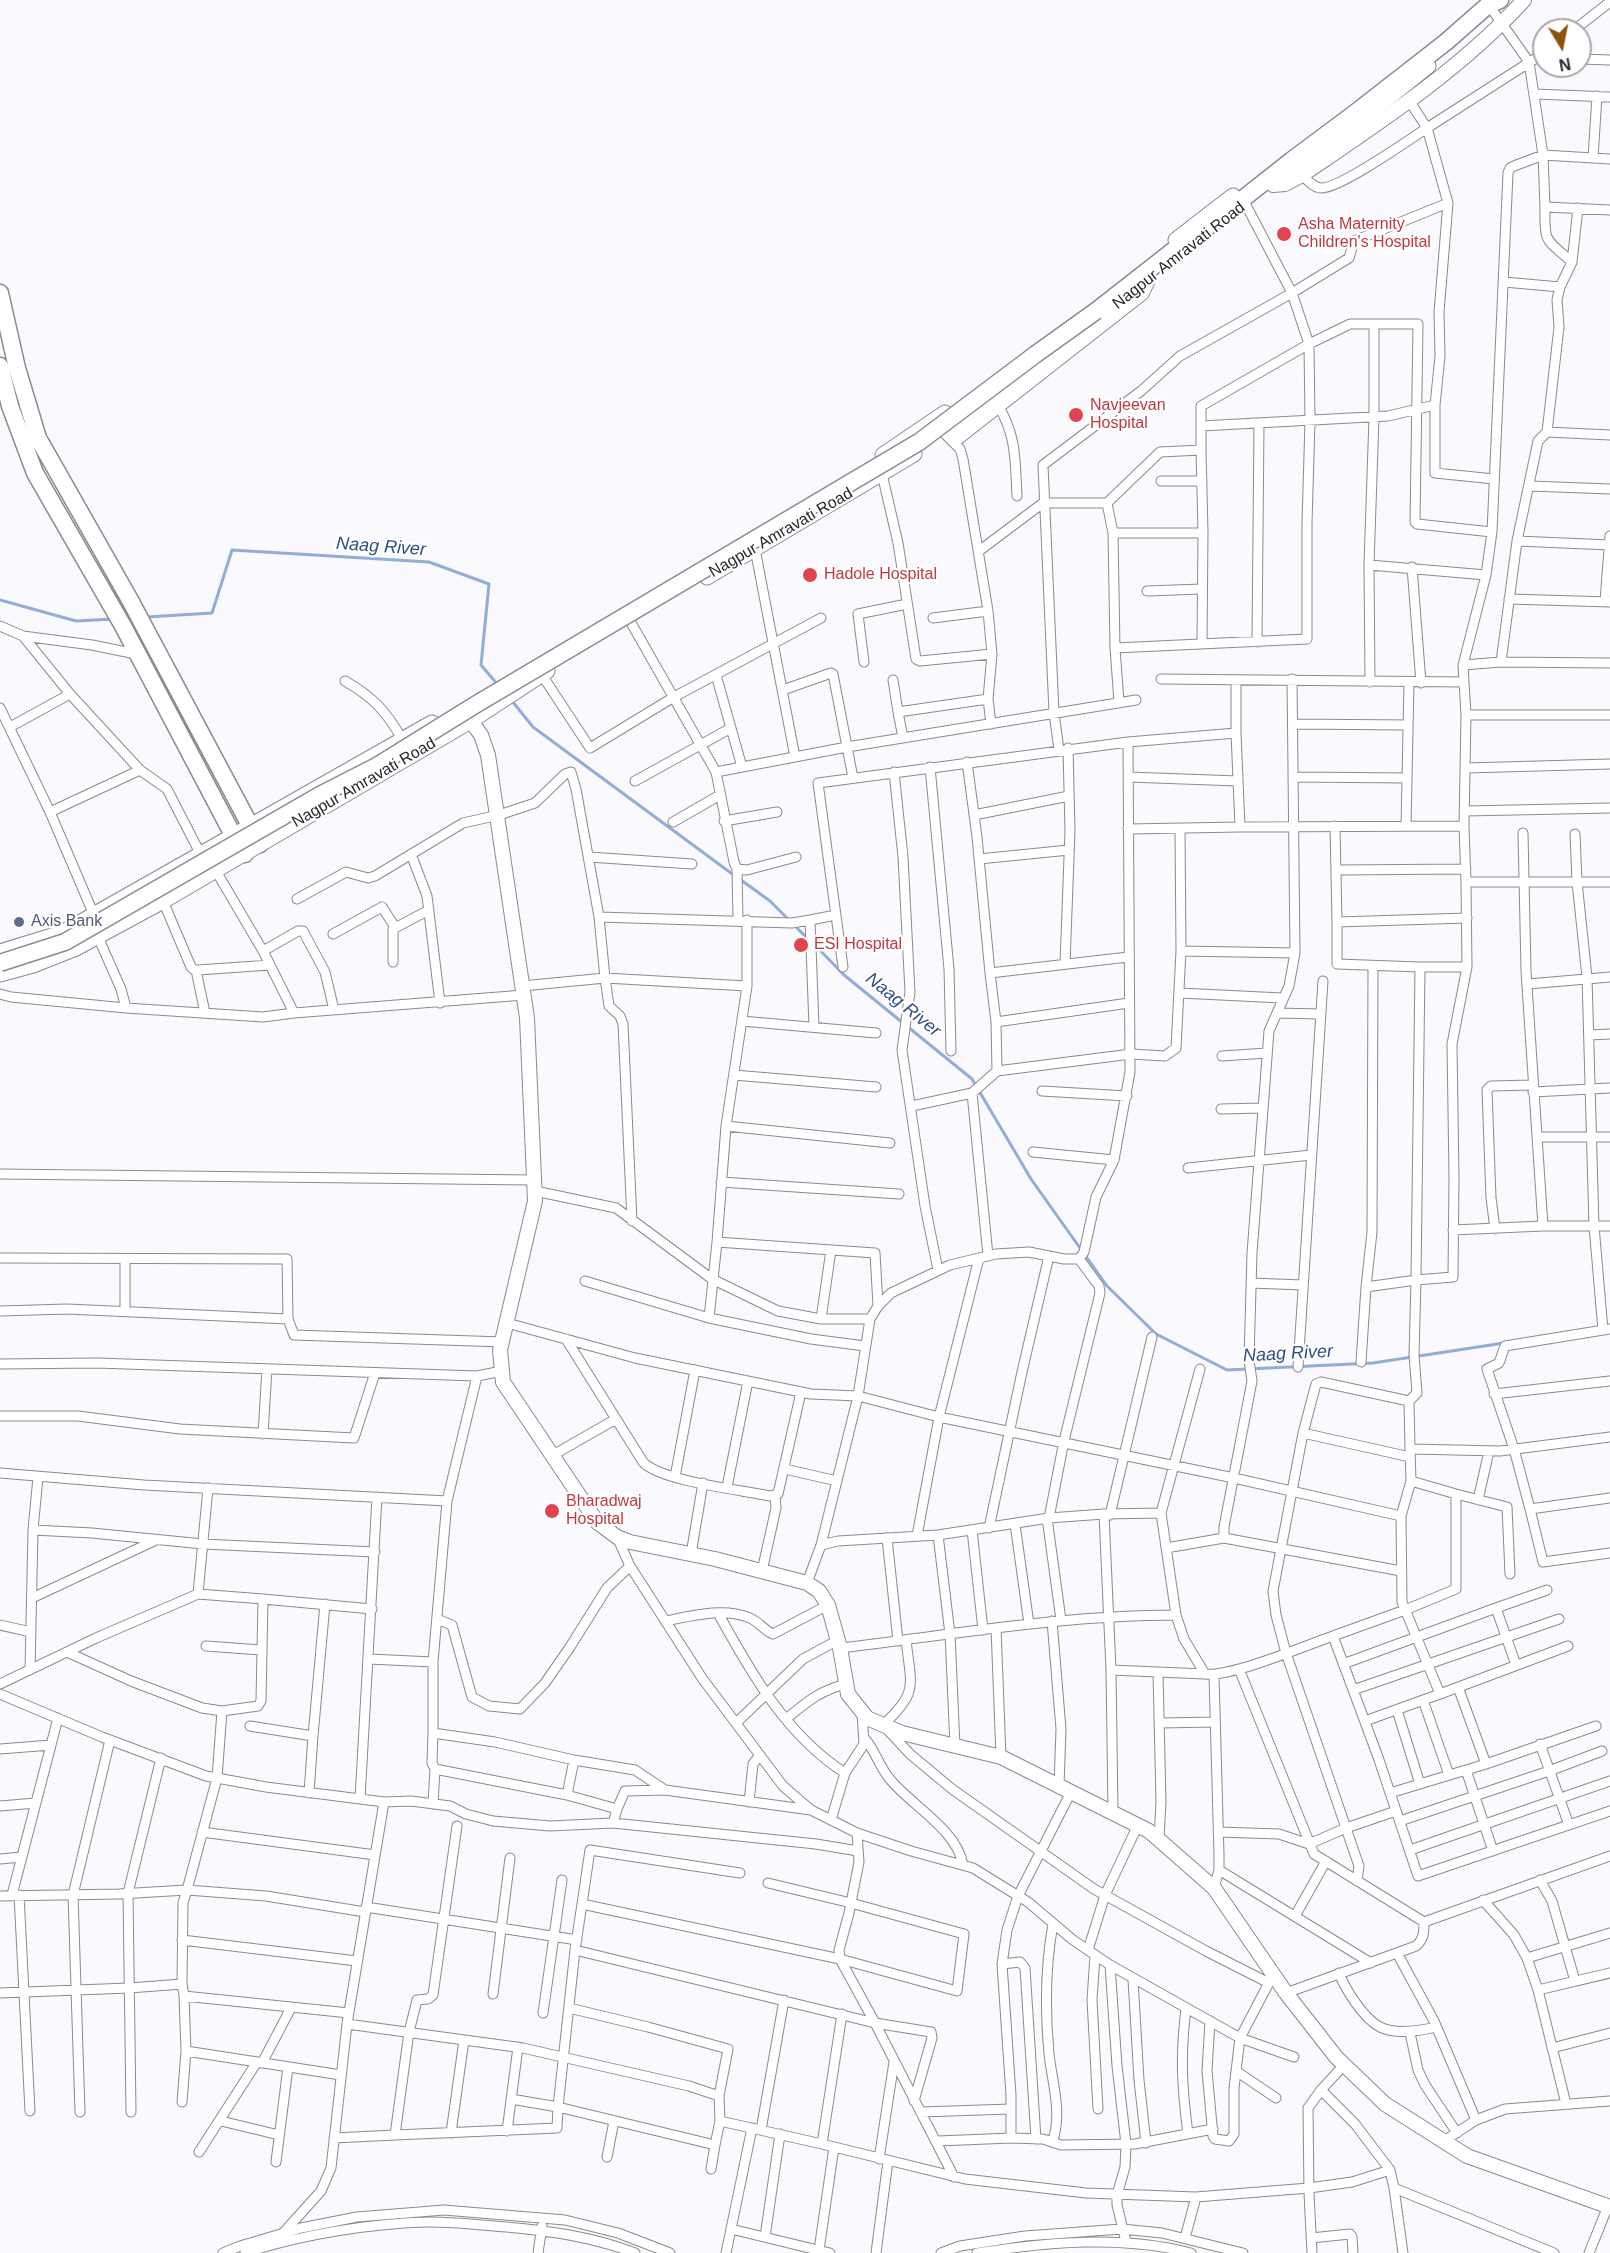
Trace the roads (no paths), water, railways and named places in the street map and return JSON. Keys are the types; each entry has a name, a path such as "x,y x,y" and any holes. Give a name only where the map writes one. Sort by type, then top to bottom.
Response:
{"highway":[{"path":"0,963 64,942 320,795 375,767 475,705 919,442 1096,311 1179,246 1201,232 1493,3"},
{"path":"0,293 17,368 38,438 139,618 260,844"},
{"path":"0,366 10,406 35,474 119,620 245,854"}],"main road":[{"name":"Nagpur Amravati Road","path":"510,686 542,675 882,474 946,432 1184,252 1206,238 1402,87 1493,3"},
{"name":"Nagpur Amravati Road","path":"0,974 33,965 98,937 163,902 472,720 495,696 510,686 916,433 1043,342 1433,43 1493,3"},
{"name":"Nagpur Amravati Road","path":"0,952 62,933 402,739 461,707 495,696"}],"street":[{"path":"1272,185 1285,184 1302,175 1410,102 1502,24 1524,0"},
{"path":"1589,18 1610,2"},
{"path":"1493,3 1502,24 1529,62 1543,155 1545,234 1547,240 1572,262"},
{"path":"1592,59 1610,60"},
{"path":"1302,175 1316,187 1322,189 1331,186 1362,170 1532,61"},
{"path":"1535,94 1610,97"},
{"path":"1593,158 1598,96"},
{"path":"1410,102 1427,128 1448,203 1439,312 1440,356 1435,405 1435,473 1494,479"},
{"path":"1366,1287 1453,1277 1452,1044 1467,967 1464,826 1467,715 1463,665 1486,575 1492,532 1510,168 1543,155 1610,159"},
{"path":"1065,964 1069,796 1064,749 1054,713 1043,465 1141,391 1180,356 1292,293 1348,258 1354,241 1448,203"},
{"path":"1114,648 1307,639 1309,344 1292,293 1246,205"},
{"path":"1545,207 1610,210"},
{"path":"1501,662 1517,541 1538,441 1547,432 1559,327 1557,300 1560,287 1572,262 1578,208"},
{"path":"946,432 952,437 958,437 1142,293 1148,280"},
{"path":"1504,282 1560,287"},
{"path":"1202,643 1201,406 1309,344 1350,324 1418,324 1414,522 1492,532"},
{"path":"1370,682 1369,565 1374,417 1374,324"},
{"path":"998,405 1007,420 1013,439 1017,496"},
{"path":"1201,426 1388,416 1435,405"},
{"path":"1257,642 1259,424"},
{"path":"946,432 960,449 963,459 979,551 992,654 988,699 991,724"},
{"path":"1547,432 1610,435"},
{"path":"979,551 1044,503 1107,503 1160,452 1201,450"},
{"path":"882,474 898,543 916,659 920,661 992,654"},
{"path":"1161,481 1202,481"},
{"path":"1530,486 1610,489"},
{"path":"1107,503 1113,533 1114,648 1119,702"},
{"path":"1113,533 1203,533"},
{"path":"1509,598 1608,601 1610,536"},
{"path":"1517,541 1610,545"},
{"path":"755,549 795,757"},
{"path":"1369,565 1486,575"},
{"path":"1412,567 1421,683"},
{"path":"1147,591 1203,589"},
{"path":"864,663 858,614 907,604"},
{"path":"933,618 988,611"},
{"path":"542,675 589,747 674,697 822,618"},
{"path":"630,621 716,772 724,821 737,871 736,887 743,920 747,986 726,1126 709,1318"},
{"path":"0,626 23,636 92,645 136,654"},
{"path":"23,636 70,694 140,770 167,789 200,853"},
{"path":"1463,665 1501,662 1610,663"},
{"path":"783,690 833,674 853,778"},
{"path":"716,675 742,767"},
{"path":"1161,679 1464,682"},
{"path":"1224,1538 1224,1527 1252,1377 1249,1360 1251,1283 1269,1031 1289,986 1295,953 1292,679"},
{"path":"893,680 903,738"},
{"path":"1236,680 1240,827"},
{"path":"345,681 388,714 402,739"},
{"path":"1407,826 1408,682"},
{"path":"10,727 70,694"},
{"path":"898,712 988,699"},
{"path":"716,772 847,747 1136,700"},
{"path":"461,707 481,735 488,755 527,1018 535,1201 500,1350 503,1382 597,1522 616,1537 630,1542 691,1554 807,1583 819,1591 828,1605 839,1644 848,1694 867,1718 902,1733 1001,1757 1113,1812 1159,1839 1214,1888 1271,1979 1286,1993 1344,2065 1385,2104 1467,2156 1609,2206 1589,2253"},
{"path":"0,708 50,812 94,915"},
{"path":"1467,715 1610,715"},
{"path":"1293,724 1408,725"},
{"path":"635,780 731,728"},
{"path":"843,967 818,783 1064,749 1236,733"},
{"path":"1011,2138 1002,1964 1007,1930 1018,1896 1042,1851 1065,1789 1048,1518 1101,1290 1081,1256 1096,1197 1114,1160 1130,1072 1128,742"},
{"path":"967,762 996,1022 995,1074"},
{"path":"1466,768 1610,764"},
{"path":"930,767 949,969 951,1051"},
{"path":"50,812 140,770"},
{"path":"297,899 346,872 368,878 463,823 536,803 565,774 571,772 599,917 609,1006 620,1016 623,1024 632,1221"},
{"path":"894,772 903,857 910,992 902,1050 938,1270"},
{"path":"1128,777 1238,781"},
{"path":"1293,777 1407,778"},
{"path":"673,822 720,795"},
{"path":"974,815 1069,796"},
{"path":"1466,812 1610,808"},
{"path":"724,821 777,812"},
{"path":"1335,826 1336,963 1373,966 1467,967"},
{"path":"1128,829 1464,826"},
{"path":"912,1106 973,1092 995,1074 1131,1054 1165,1056 1176,1048 1181,951 1180,829"},
{"path":"1523,833 1526,972 1543,1226"},
{"path":"1575,834 1589,1035 1594,1226 1606,1329 1505,1346 1499,1363 1487,1369 1514,1449 1543,1562 1610,1553"},
{"path":"979,860 1069,850"},
{"path":"411,854 423,882 429,910 440,1003"},
{"path":"737,871 796,856"},
{"path":"589,857 693,864"},
{"path":"1336,870 1466,869"},
{"path":"216,871 270,965 294,1013"},
{"path":"1466,882 1610,882"},
{"path":"163,902 191,967 197,972 205,1013"},
{"path":"333,934 382,907 395,927"},
{"path":"393,962 395,927 429,910"},
{"path":"599,917 792,923 836,915"},
{"path":"1337,922 1467,918"},
{"path":"810,920 814,1027"},
{"path":"262,951 298,931 303,931 325,972 334,1011"},
{"path":"98,937 121,989 126,1008"},
{"path":"1181,951 1295,953"},
{"path":"990,973 1128,957"},
{"path":"197,972 202,969 270,965"},
{"path":"1361,1362 1372,1232 1373,966"},
{"path":"1420,966 1414,1354 1417,1393 1409,1401 1410,1481 1401,1516 1401,1571 1402,1602 1440,1694"},
{"path":"1528,983 1586,975 1610,977"},
{"path":"0,994 126,1008 263,1017 440,1003 605,978 747,986"},
{"path":"1298,1366 1323,981"},
{"path":"1180,993 1280,1006 1320,1014"},
{"path":"996,1022 1129,1003"},
{"path":"742,1022 876,1032"},
{"path":"1589,1035 1610,1034"},
{"path":"1222,1056 1267,1053"},
{"path":"734,1075 876,1087"},
{"path":"1494,1229 1487,1090 1491,1086 1610,1088"},
{"path":"1042,1091 1127,1096"},
{"path":"917,1536 939,1417 984,1257 973,1092"},
{"path":"1221,1109 1262,1108"},
{"path":"726,1126 890,1143"},
{"path":"1536,1137 1610,1137"},
{"path":"1034,1152 1114,1160"},
{"path":"1188,1168 1311,1155"},
{"path":"0,1174 535,1185 616,1208 712,1279 778,1311 821,1318 870,1319"},
{"path":"722,1182 898,1194"},
{"path":"1454,1230 1610,1226"},
{"path":"717,1242 875,1253 878,1306"},
{"path":"821,1318 831,1250"},
{"path":"807,1583 821,1545 858,1396 870,1319 878,1306 891,1293 950,1264 984,1257 1029,1252 1064,1259 1081,1256"},
{"path":"989,1528 1049,1256"},
{"path":"0,1258 287,1259 288,1319 294,1335 503,1342"},
{"path":"125,1260 125,1311"},
{"path":"585,1281 709,1318 811,1339 865,1346"},
{"path":"1251,1283 1302,1284"},
{"path":"0,1311 67,1309 288,1319"},
{"path":"507,1323 635,1358 801,1392 858,1396 939,1417 1176,1465 1401,1516"},
{"path":"1113,1812 1107,1515 1152,1337"},
{"path":"566,1339 648,1468 675,1477 775,1496"},
{"path":"0,1364 97,1363 477,1376 502,1371"},
{"path":"263,1434 267,1369"},
{"path":"1200,1369 1176,1465 1161,1513 1176,1615 1184,1640 1209,1674 1215,1722 1219,1870 1214,1888"},
{"path":"675,1477 695,1370"},
{"path":"0,1416 78,1416 180,1429 354,1438 375,1373"},
{"path":"433,1804 435,1769 432,1763 433,1662 447,1501 477,1376"},
{"path":"727,1487 748,1381"},
{"path":"1494,1394 1610,1381"},
{"path":"1357,1881 1359,1866 1286,1653 1273,1602 1303,1433 1314,1388 1318,1382 1409,1401"},
{"path":"762,1571 776,1508 775,1496 780,1490 801,1392"},
{"path":"553,1455 616,1419"},
{"path":"1303,1433 1410,1453 1489,1451 1610,1437"},
{"path":"1478,1500 1489,1451"},
{"path":"785,1469 837,1481"},
{"path":"0,1473 208,1488 447,1501"},
{"path":"30,1670 33,1530 38,1477"},
{"path":"1410,1481 1507,1507 1510,1574"},
{"path":"691,1554 703,1483"},
{"path":"198,1594 208,1488"},
{"path":"1111,1670 1209,1674 1239,1669 1405,1610 1456,1589 1456,1494"},
{"path":"360,1799 377,1497"},
{"path":"1530,1509 1610,1498"},
{"path":"821,1545 838,1541 938,1535 1048,1518 1161,1513"},
{"path":"1015,1524 1029,1624"},
{"path":"33,1530 92,1533 203,1545 375,1552"},
{"path":"972,1530 983,1630"},
{"path":"938,1535 950,1634 955,1746"},
{"path":"616,1537 630,1566 702,1678 783,1786 811,1810 858,1833 973,1868 1028,1902 1092,1953 1133,1980 1240,2038 1294,2056"},
{"path":"883,1725 899,1710 909,1695 910,1682 887,1538"},
{"path":"1166,1548 1224,1538 1401,1571"},
{"path":"32,1599 156,1540"},
{"path":"437,1619 452,1625 466,1683 472,1696 489,1706 520,1709 551,1674 607,1588 630,1566"},
{"path":"1343,1664 1547,1590"},
{"path":"0,1684 198,1594 372,1609"},
{"path":"67,1652 131,1681 192,1704 222,1710 251,1708 258,1706 261,1701 263,1599"},
{"path":"309,1793 325,1604"},
{"path":"665,1622 718,1613 749,1617 773,1634 828,1605"},
{"path":"1496,1608 1516,1665"},
{"path":"718,1613 746,1663 786,1719 822,1757 844,1773"},
{"path":"736,1723 803,1659 839,1644 902,1641 1109,1616 1176,1615"},
{"path":"1353,1690 1558,1619"},
{"path":"0,1626 31,1632"},
{"path":"996,1628 1001,1757"},
{"path":"1333,1636 1418,1876 1610,1811"},
{"path":"206,1646 261,1650"},
{"path":"1365,1721 1568,1646"},
{"path":"369,1659 433,1662"},
{"path":"1239,1669 1314,1854 1424,1922"},
{"path":"1158,1673 1161,1802 1159,1839"},
{"path":"786,1719 818,1694 846,1684"},
{"path":"1458,1687 1486,1764"},
{"path":"0,1694 110,1740 206,1776 309,1793 384,1802 411,1801 450,1806 466,1814 493,1821 550,1826 613,1823 816,1844 858,1851"},
{"path":"1424,1700 1449,1775"},
{"path":"182,2102 186,2051 182,1984 183,1903 217,1778 222,1710"},
{"path":"1397,1710 1420,1784"},
{"path":"862,1713 865,1739 892,1783 953,1841 961,1855 963,1865"},
{"path":"30,2111 16,1895 22,1857 58,1718"},
{"path":"1159,1723 1215,1722"},
{"path":"883,1725 910,1754 952,1789 1106,1895 1271,1979"},
{"path":"250,1726 313,1736"},
{"path":"1390,1792 1486,1764 1596,1726"},
{"path":"433,1733 495,1742 574,1760 635,1770 665,1790"},
{"path":"831,1820 844,1773 865,1739"},
{"path":"80,2112 73,1895 110,1740"},
{"path":"1540,1744 1569,1826"},
{"path":"0,1749 51,1746"},
{"path":"1400,1821 1602,1751"},
{"path":"749,1802 750,1774 753,1764 760,1755"},
{"path":"130,2112 128,1893 161,1758"},
{"path":"567,1795 574,1760"},
{"path":"435,1769 567,1795 617,1809"},
{"path":"1466,1770 1493,1851"},
{"path":"1410,1850 1610,1781"},
{"path":"613,1823 625,1791 665,1790 811,1810"},
{"path":"282,2238 321,2191 331,2168 347,2024 384,1802"},
{"path":"0,1806 36,1803"},
{"path":"1218,1832 1279,1834 1309,1844 1346,1828 1396,1811"},
{"path":"1098,2109 1092,2000 1092,1953 1106,1895 1138,1825"},
{"path":"395,2135 409,2032 417,2000 428,1999 433,1995 457,1826"},
{"path":"202,1832 375,1855"},
{"path":"858,1833 859,1862 838,1950 840,1959 875,2022 914,2101 938,2141 954,2177"},
{"path":"334,2138 557,2128 575,1950 590,1850 740,1873"},
{"path":"1424,1922 1610,1856"},
{"path":"0,1859 22,1857"},
{"path":"493,1994 510,1858"},
{"path":"1295,1916 1326,1862"},
{"path":"1219,1870 1371,1963"},
{"path":"543,2013 562,1880"},
{"path":"1540,1880 1552,1901 1575,1981"},
{"path":"582,1904 840,1959 957,1991 964,1934 768,1883"},
{"path":"0,1896 187,1890 266,1896 445,1919 577,1940"},
{"path":"1482,1900 1520,1943 1527,1958 1538,1990 1566,2104"},
{"path":"1286,1993 1397,1953 1421,1941 1424,1922"},
{"path":"1052,2142 1057,2120 1049,2054 1045,1986 1053,1924"},
{"path":"1527,1958 1610,1933"},
{"path":"182,1940 357,1961"},
{"path":"575,1950 875,2022 928,2031 932,2034 914,2101"},
{"path":"1397,1953 1436,2027 1476,2120"},
{"path":"1002,1964 1020,1962 1024,1968 1036,2139"},
{"path":"1110,1965 1117,2066 1126,2145 1125,2167 1117,2195 1126,2242"},
{"path":"1538,1990 1610,1973"},
{"path":"1339,1974 1343,1984 1361,2010 1379,2027 1410,2033 1436,2027"},
{"path":"1210,2021 1207,2071 1213,2129 1215,2139 1224,2141 1232,2139 1240,2038 1271,1979"},
{"path":"1133,1980 1139,2080 1146,2143"},
{"path":"0,1993 129,1989 182,1984"},
{"path":"184,1996 349,2013"},
{"path":"726,2253 757,2129 784,2000"},
{"path":"199,2152 260,2063 291,2008"},
{"path":"569,2008 728,2049 719,2096 720,2121 711,2169"},
{"path":"1186,2009 1181,2044 1181,2072 1188,2134"},
{"path":"822,2144 842,2014"},
{"path":"347,2024 518,2047 689,2086 719,2096"},
{"path":"1410,2033 1418,2070 1425,2085 1457,2133"},
{"path":"1552,2049 1610,2033"},
{"path":"451,2133 464,2040"},
{"path":"507,2132 518,2047"},
{"path":"186,2051 342,2074"},
{"path":"876,2253 894,2062"},
{"path":"1312,2253 1308,2108 1344,2065"},
{"path":"276,2162 288,2067"},
{"path":"1236,2071 1276,2098"},
{"path":"1321,2090 1355,2124 1390,2170 1403,2253"},
{"path":"511,2099 558,2107 716,2145"},
{"path":"1444,2141 1476,2120 1505,2109 1610,2101"},
{"path":"921,2112 1011,2109"},
{"path":"221,2121 279,2135"},
{"path":"608,2157 614,2121"},
{"path":"720,2121 954,2177 1117,2195 1196,2197 1309,2188 1352,2182 1390,2170"},
{"path":"938,2141 1011,2138 1036,2139 1061,2145 1126,2145 1213,2129"},
{"path":"765,2237 780,2134"},
{"path":"819,2250 834,2147"},
{"path":"1394,2188 1554,2253"},
{"path":"1185,2238 1196,2197"},
{"path":"223,2253 357,2217 408,2211 444,2210 565,2220 618,2234 670,2253"},
{"path":"538,2253 543,2218"},
{"path":"245,2253 282,2238 429,2222 563,2232 610,2243 635,2253"},
{"path":"731,2229 830,2253"},
{"path":"941,2253 960,2246 1025,2236 1122,2229 1185,2238 1243,2253"},
{"path":"1311,2238 1350,2234 1353,2253"},
{"path":"1096,2253 1098,2242"},
{"path":"977,2253 1098,2242 1126,2242 1146,2243 1191,2253"}],"waterway":[{"name":"Naag River","path":"147,617 212,613 232,550 429,562 489,584 481,665 498,685"},
{"name":"Naag River","path":"0,600 76,621 113,619"},
{"name":"Naag River","path":"512,701 533,727 735,876"},
{"name":"Naag River","path":"741,880 770,901 789,920"},
{"name":"Naag River","path":"793,924 808,939"},
{"name":"Naag River","path":"813,943 844,975 972,1079 1031,1179 1107,1286 1156,1334 1227,1370 1373,1363 1504,1343"}],"place":[{"name":"Asha Maternity Children's Hospital","path":"1284,234"},
{"name":"Navjeevan Hospital","path":"1076,415"},
{"name":"Hadole Hospital","path":"810,575"},
{"name":"Axis Bank","path":"19,922"},
{"name":"ESI Hospital","path":"801,945"},
{"name":"Bharadwaj Hospital","path":"552,1511"}]}
